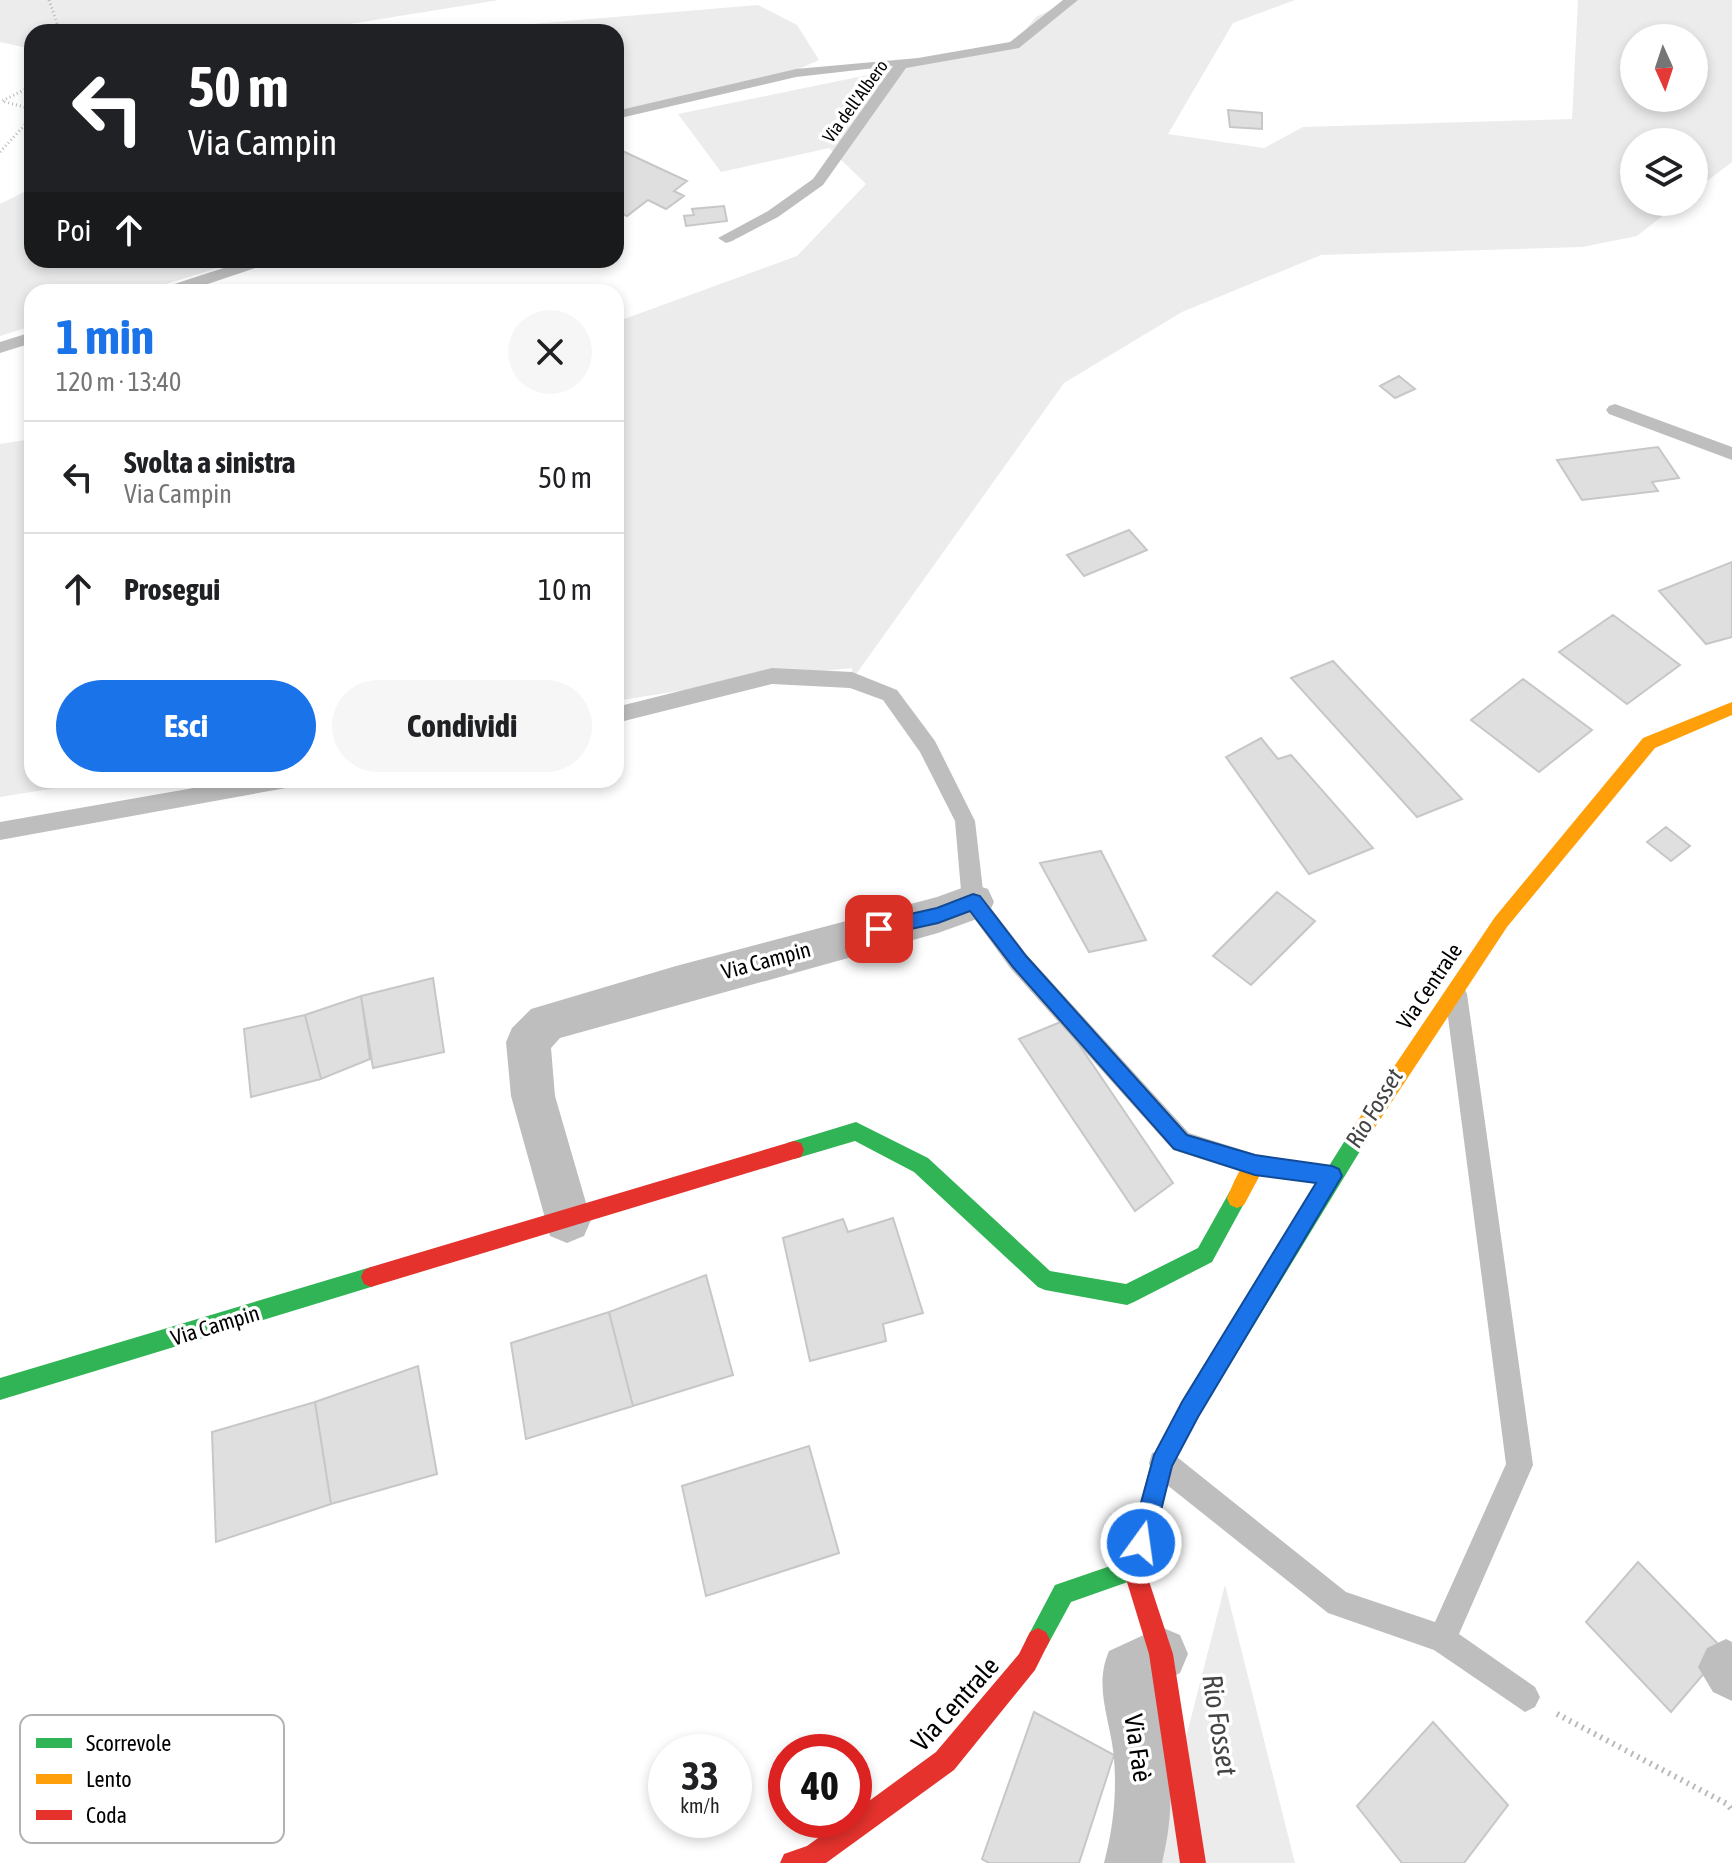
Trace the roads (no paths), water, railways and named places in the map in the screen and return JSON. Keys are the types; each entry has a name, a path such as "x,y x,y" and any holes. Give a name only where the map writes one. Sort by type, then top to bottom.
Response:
{"street":[{"name":"Via Centrale","path":"793,1863 813,1857 945,1761 1027,1662 1063,1593 1134,1569 1162,1463 1190,1409 1332,1176 1501,922 1649,743 1732,708"},
{"name":"Via Campin","path":"567,1220 533,1096 528,1042 546,1023 938,915 973,902"},
{"name":"Via Campin","path":"0,1389 856,1131 921,1165 1045,1280 1127,1295 1205,1255 1255,1165"},
{"path":"1255,1165 1332,1176"},
{"path":"1134,1569 1161,1654 1193,1863"},
{"name":"Via Faè","path":"1133,1863 1143,1828 1145,1776 1138,1723 1127,1685 1128,1670 1161,1654"}],"lane":[{"name":"Via dell'Albero","path":"726,238 773,214 818,182 901,65 1014,45 1071,0"},
{"path":"624,113 796,73 958,56"},
{"path":"192,284 240,268"},
{"path":"0,348 24,340"},
{"path":"1615,410 1732,454"},
{"path":"624,713 772,676 852,680 890,695 928,747 965,821 973,902 1019,962 1181,1142 1255,1165"},
{"path":"0,831 241,788"},
{"path":"1442,1639 1520,1465 1456,989"},
{"path":"1162,1463 1338,1603 1442,1639 1525,1697"}],"water label":[{"name":"Rio Fosset","path":"1374,1108"},
{"name":"Rio Fosset","path":"1220,1725"}]}
